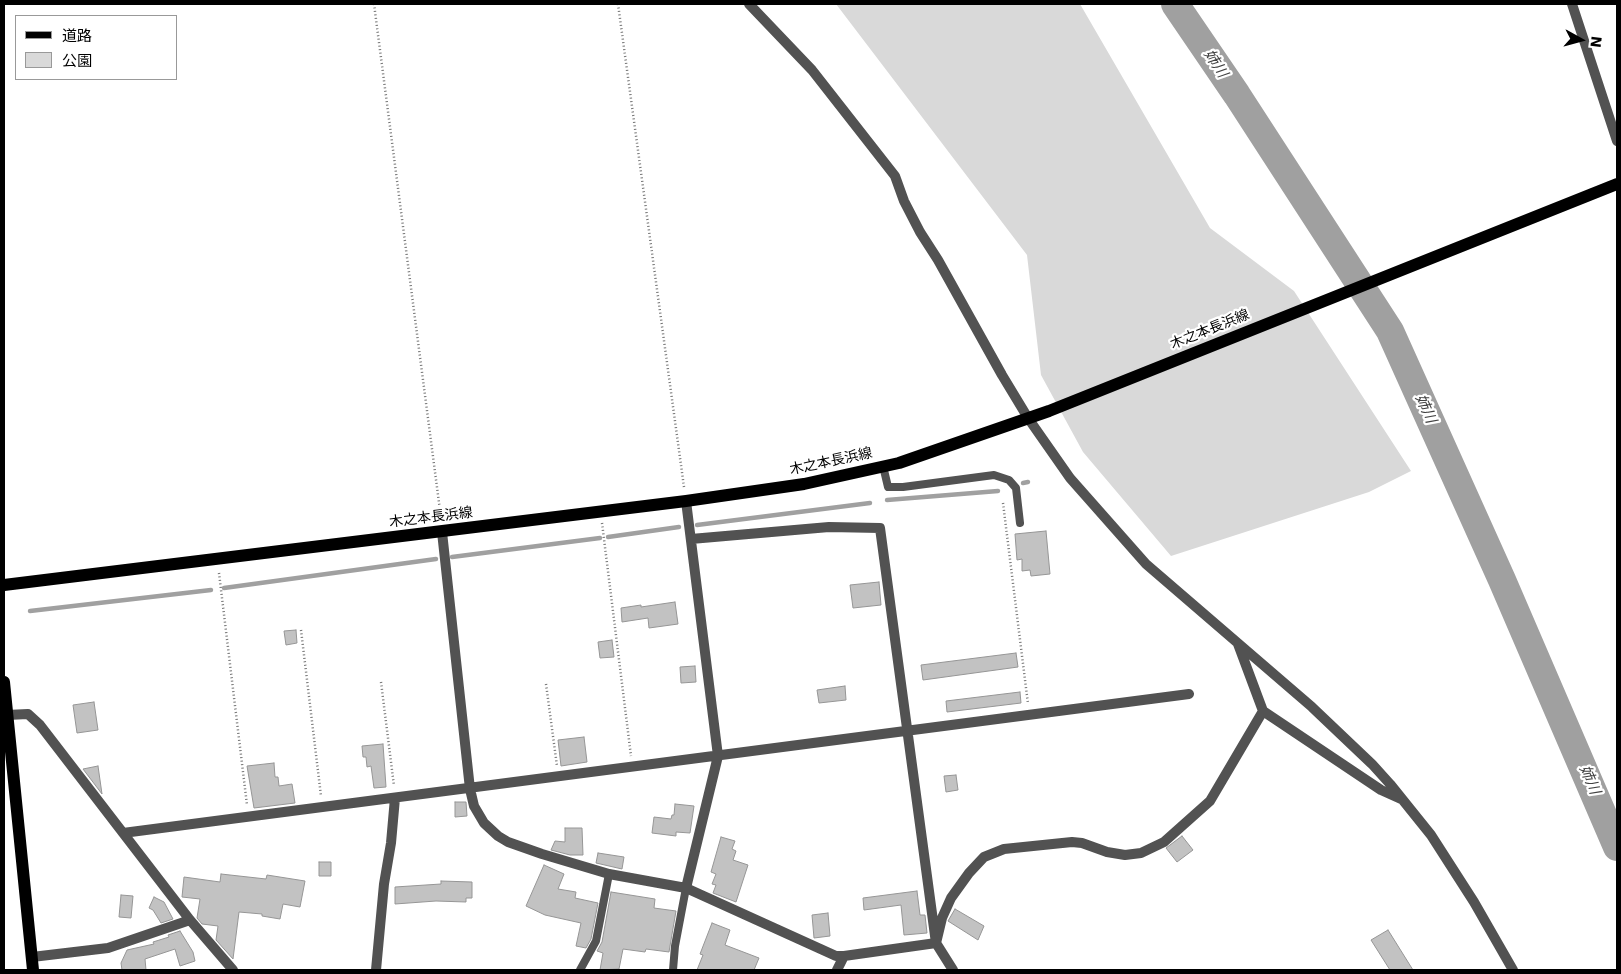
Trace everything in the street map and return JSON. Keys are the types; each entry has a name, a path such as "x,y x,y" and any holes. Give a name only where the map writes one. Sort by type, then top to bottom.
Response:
{"main road":[{"name":"木之本長浜線","path":"4,585 686,501 804,484 899,463 1048,411 1617,184"},
{"path":"4,682 33,970"}],"street":[{"path":"749,4 812,70 895,176 904,201 920,232 938,260 1028,418 1070,478 1146,564 1312,707 1404,800 1451,865 1513,970"},
{"path":"1572,4 1617,141"},
{"path":"686,501 718,756 686,888"},
{"path":"691,539 829,527 880,528 936,943 953,970"},
{"path":"442,532 470,789 478,814 484,823 498,836 508,842 542,854 609,874 686,888 836,956 936,943"},
{"path":"1237,641 1262,711 1381,790 1404,800"},
{"path":"123,833 1189,694"},
{"path":"936,943 942,918 951,898 976,864 994,852 1004,849 1072,842 1125,855 1141,853 1164,842 1210,801 1262,711"},
{"path":"7,715 22,714 32,716 40,724 190,920 233,970"},
{"path":"376,970 395,798"},
{"path":"32,957 108,948 190,920"},
{"path":"837,970 844,956"}],"lane":[{"path":"883,466 888,487 903,487 994,475 1009,480 1016,488 1020,523"},
{"path":"580,970 596,942 609,874"},
{"path":"673,970 675,946 686,888"}],"path":[{"path":"374,4 442,532"},
{"path":"618,4 686,501"},
{"path":"1003,503 1030,715"},
{"path":"600,512 632,768"},
{"path":"218,559 248,817"},
{"path":"301,630 322,807"},
{"path":"381,682 395,798"},
{"path":"546,684 558,777"}],"green space":[{"path":"836,4 1080,4 1210,228 1294,291 1411,471 1369,492 1171,556 1083,452 1041,375 1027,255"}],"building":[{"path":"1046,531 1050,574 1031,576 1030,570 1022,571 1022,559 1017,560 1015,534"},
{"path":"879,582 881,605 853,608 850,585"},
{"path":"675,602 678,624 649,628 648,618 622,622 621,608"},
{"path":"296,630 297,643 286,645 284,631"},
{"path":"612,640 614,657 600,658 598,642"},
{"path":"1016,653 1018,667 923,680 921,665"},
{"path":"695,666 696,682 681,683 680,667"},
{"path":"845,686 846,700 819,703 817,690"},
{"path":"1020,692 1021,703 947,712 946,701"},
{"path":"94,702 98,730 77,733 73,705"},
{"path":"584,737 587,762 561,766 558,740"},
{"path":"383,744 386,787 374,788 371,766 367,767 366,757 363,757 362,746"},
{"path":"274,763 275,777 278,777 279,786 292,784 295,803 254,808 247,766"},
{"path":"98,766 102,794 83,769"},
{"path":"956,775 958,790 946,792 944,776"},
{"path":"455,802 466,802 467,816 455,817"},
{"path":"675,804 694,806 690,833 676,832 676,836 652,833 654,817 671,819 672,815 674,815"},
{"path":"565,828 582,828 583,855 570,855 551,850 555,841 565,842"},
{"path":"1182,836 1193,850 1177,862 1166,848"},
{"path":"721,837 735,841 732,849 736,851 733,860 748,865 736,902 713,893 716,885 712,884 716,874 711,872"},
{"path":"598,853 624,857 622,869 596,863"},
{"path":"319,862 331,862 331,876 319,876"},
{"path":"544,865 564,874 558,889 576,892 575,898 598,903 591,939 586,948 576,946 581,923 545,915 526,906"},
{"path":"221,874 266,879 267,875 305,881 300,907 283,904 280,919 262,916 262,914 239,912 233,959 216,940 218,926 202,924 197,918 200,899 182,897 184,877 220,882"},
{"path":"441,881 472,882 472,898 466,898 466,902 436,901 395,904 395,887 441,884"},
{"path":"917,891 920,915 925,915 927,933 904,935 901,905 864,910 863,898"},
{"path":"611,892 655,899 654,908 676,911 669,952 646,949 645,952 623,949 619,969 600,970 603,953 597,951 602,942"},
{"path":"121,895 133,896 131,918 119,917"},
{"path":"154,897 164,902 173,919 161,923 153,910 149,908"},
{"path":"955,909 984,926 978,940 948,921"},
{"path":"828,913 830,936 814,938 812,915"},
{"path":"712,923 730,930 725,945 759,958 754,970 697,970 703,955 700,954"},
{"path":"1388,930 1413,970 1390,970 1371,940"},
{"path":"180,931 193,952 195,961 180,966 175,949 145,959 146,970 122,970 121,963 127,950 154,944 153,942"}],"waterway":[{"name":"姉川","path":"1175,4 1237,95 1390,331 1502,580 1617,847"},
{"path":"1023,483 1028,482"},
{"path":"887,500 998,491"},
{"path":"697,525 870,503"},
{"path":"608,537 679,527"},
{"path":"452,557 600,538"},
{"path":"224,588 436,559"},
{"path":"30,611 211,590"}]}
